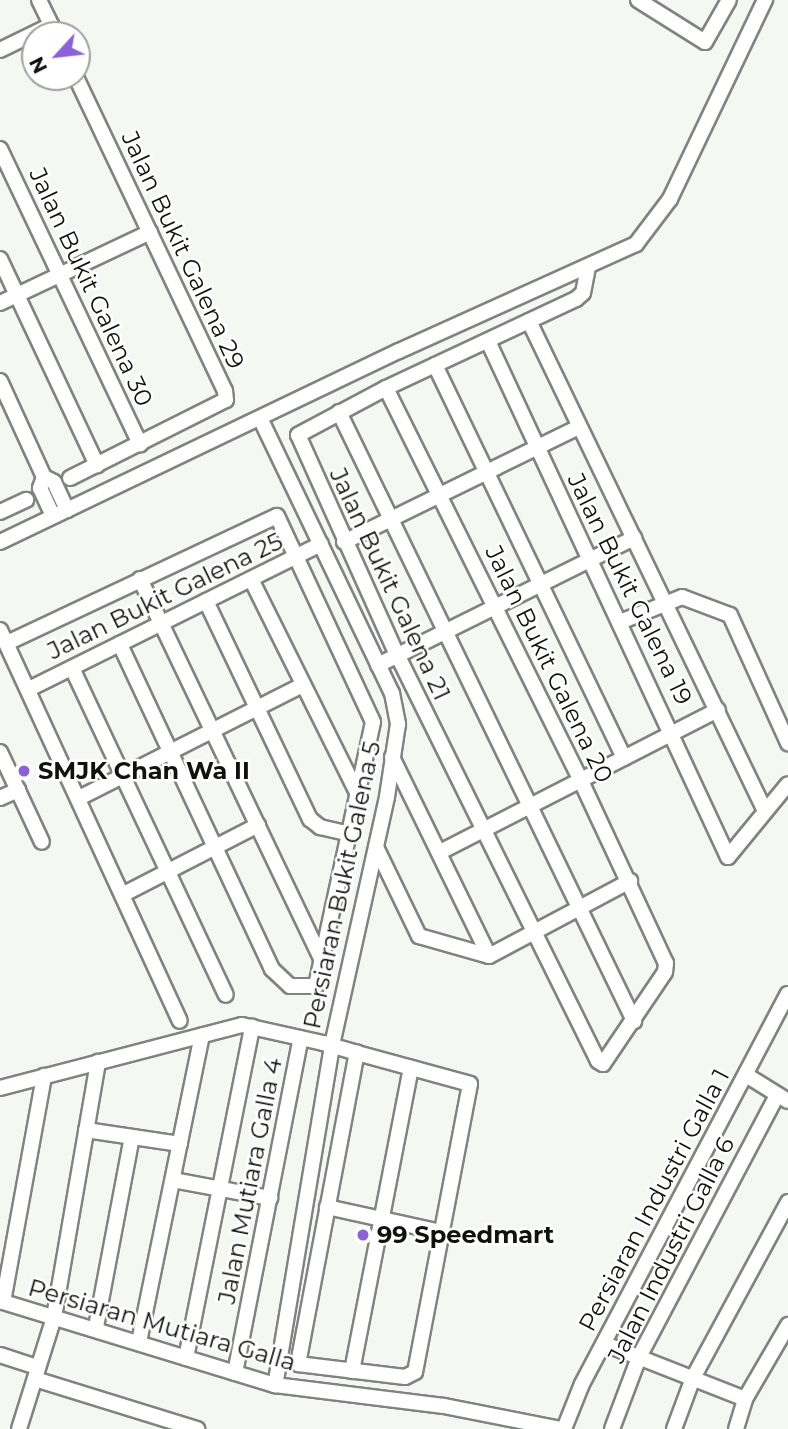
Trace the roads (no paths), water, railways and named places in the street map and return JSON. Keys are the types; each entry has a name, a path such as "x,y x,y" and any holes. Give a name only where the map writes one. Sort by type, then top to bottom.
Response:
{"street":[{"path":"39,0 49,21"},
{"path":"638,0 705,42 729,0"},
{"path":"0,542 261,420 399,351 636,244 650,231 670,199 765,0"},
{"path":"0,50 21,42"},
{"name":"Jalan Bukit Galena 29","path":"70,478 226,400 83,91"},
{"name":"Jalan Bukit Galena 30","path":"0,149 140,444"},
{"path":"0,303 149,232"},
{"path":"0,259 97,465"},
{"name":"Jalan Bukit Galena 21","path":"588,267 580,296 386,388 298,435 397,655 598,1061 606,1062 634,1021"},
{"path":"529,321 666,600 765,811 788,784"},
{"name":"Jalan Bukit Galena 19","path":"488,341 673,733 728,857 765,811"},
{"path":"435,365 624,758"},
{"path":"0,381 44,477 54,482 67,510"},
{"name":"Jalan Bukit Galena 20","path":"386,388 582,781 666,963 665,972 634,1021"},
{"path":"339,412 582,907 634,1021"},
{"name":"Persiaran Bukit Galena 5","path":"261,420 392,693 398,724 376,847 332,1046 275,1385"},
{"path":"344,542 579,427"},
{"path":"44,477 40,488 53,516"},
{"path":"0,512 26,500"},
{"path":"120,644 215,850 279,979 301,989 319,981 373,731 370,710 277,516 140,579 3,636 180,1021"},
{"path":"378,664 634,538"},
{"name":"Jalan Bukit Galena 25","path":"29,689 321,544"},
{"path":"140,579 323,963"},
{"path":"251,579 359,797"},
{"path":"620,622 666,600 682,597 730,615 788,743"},
{"path":"206,601 310,819 320,827 350,834"},
{"path":"72,668 226,995"},
{"path":"79,798 303,685"},
{"path":"440,852 718,710"},
{"path":"0,752 42,842"},
{"path":"392,757 440,852 488,957"},
{"path":"0,799 18,790"},
{"path":"122,895 215,850 258,825"},
{"path":"376,847 419,936 488,957 629,881"},
{"name":"Persiaran Industri Galla 1","path":"563,1429 604,1344 788,994"},
{"path":"0,1088 242,1025 332,1046 470,1084 410,1376 298,1364 357,1053"},
{"path":"186,1358 252,1027"},
{"path":"139,1342 202,1035"},
{"name":"Jalan Mutiara Galla 4","path":"235,1373 301,1038"},
{"path":"19,1429 54,1317 97,1062"},
{"path":"352,1371 411,1068"},
{"path":"746,1075 783,1098"},
{"path":"1,1302 44,1076"},
{"name":"Jalan Industri Galla 6","path":"612,1429 639,1357 783,1098"},
{"path":"86,1130 180,1144"},
{"path":"96,1327 132,1137"},
{"path":"173,1180 270,1198"},
{"path":"674,1429 694,1378 788,1202"},
{"path":"327,1207 441,1232"},
{"name":"Persiaran Mutiara Galla","path":"1,1302 96,1327 275,1385 444,1406 563,1429"},
{"path":"736,1429 745,1399 788,1325"},
{"path":"604,1344 745,1399"},
{"path":"0,1354 36,1373 197,1429"}],"place":[{"name":"SMJK Chan Wa II","path":"24,771"},
{"name":"99 Speedmart","path":"363,1235"}]}
